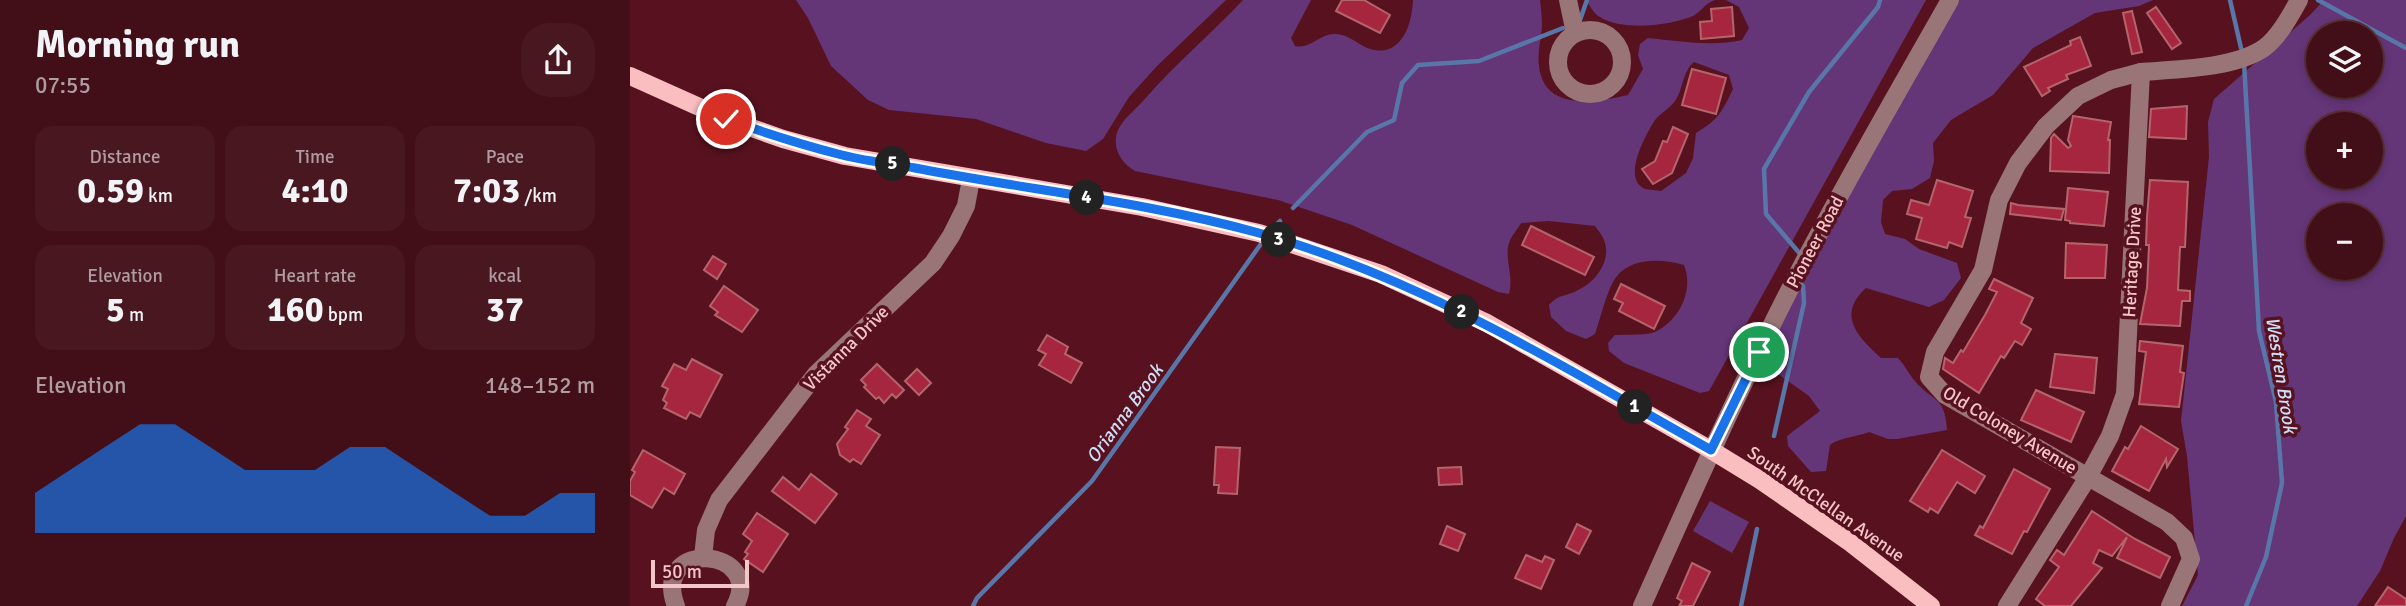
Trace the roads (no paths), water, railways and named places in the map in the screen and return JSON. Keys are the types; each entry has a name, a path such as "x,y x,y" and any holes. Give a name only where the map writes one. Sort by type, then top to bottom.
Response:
{"main road":[{"name":"South McClellan Avenue","path":"630,76 726,119 783,139 845,156 1142,207 1259,233 1381,274 1486,323 1711,450 1848,541 1931,606"}],"street":[{"path":"1569,0 1576,33"},
{"name":"Pioneer Road","path":"1642,606 1711,450 1802,267 1950,0"},
{"path":"2141,72 2221,64 2247,57 2266,47 2285,24 2299,0"},
{"name":"Heritage Drive","path":"2007,606 2088,477 2110,436 2125,394 2141,72"},
{"name":"Old Coloney Avenue","path":"2141,72 2111,80 2078,96 2046,126 2018,163 1999,200 1983,270 1935,352 1929,377 1944,395 2167,522 2184,538 2191,559 2170,606"},
{"name":"Vistanna Drive","path":"703,557 706,530 719,500 817,374 933,263 966,206 971,179"},
{"path":"676,606 672,586 676,575 683,566 703,557 724,562 738,579 740,590 735,606"}],"waterway":[{"name":"Orianna Brook","path":"1580,20 1587,0"},
{"path":"1801,255 1766,214 1764,169 1809,92 1878,7 1880,0"},
{"name":"Westren Brook","path":"2230,0 2241,48"},
{"path":"2318,0 2406,48"},
{"name":"Orianna Brook","path":"1293,208 1367,132 1394,120 1402,83 1418,65 1479,61 1563,28"},
{"name":"Westren Brook","path":"2244,62 2259,331 2276,402 2282,483 2266,557 2246,606"},
{"name":"Orianna Brook","path":"1270,231 1280,221"},
{"name":"Orianna Brook","path":"973,606 977,598 1092,481 1263,241"},
{"path":"1774,436 1804,303 1803,286"},
{"path":"1741,606 1757,529"}]}
